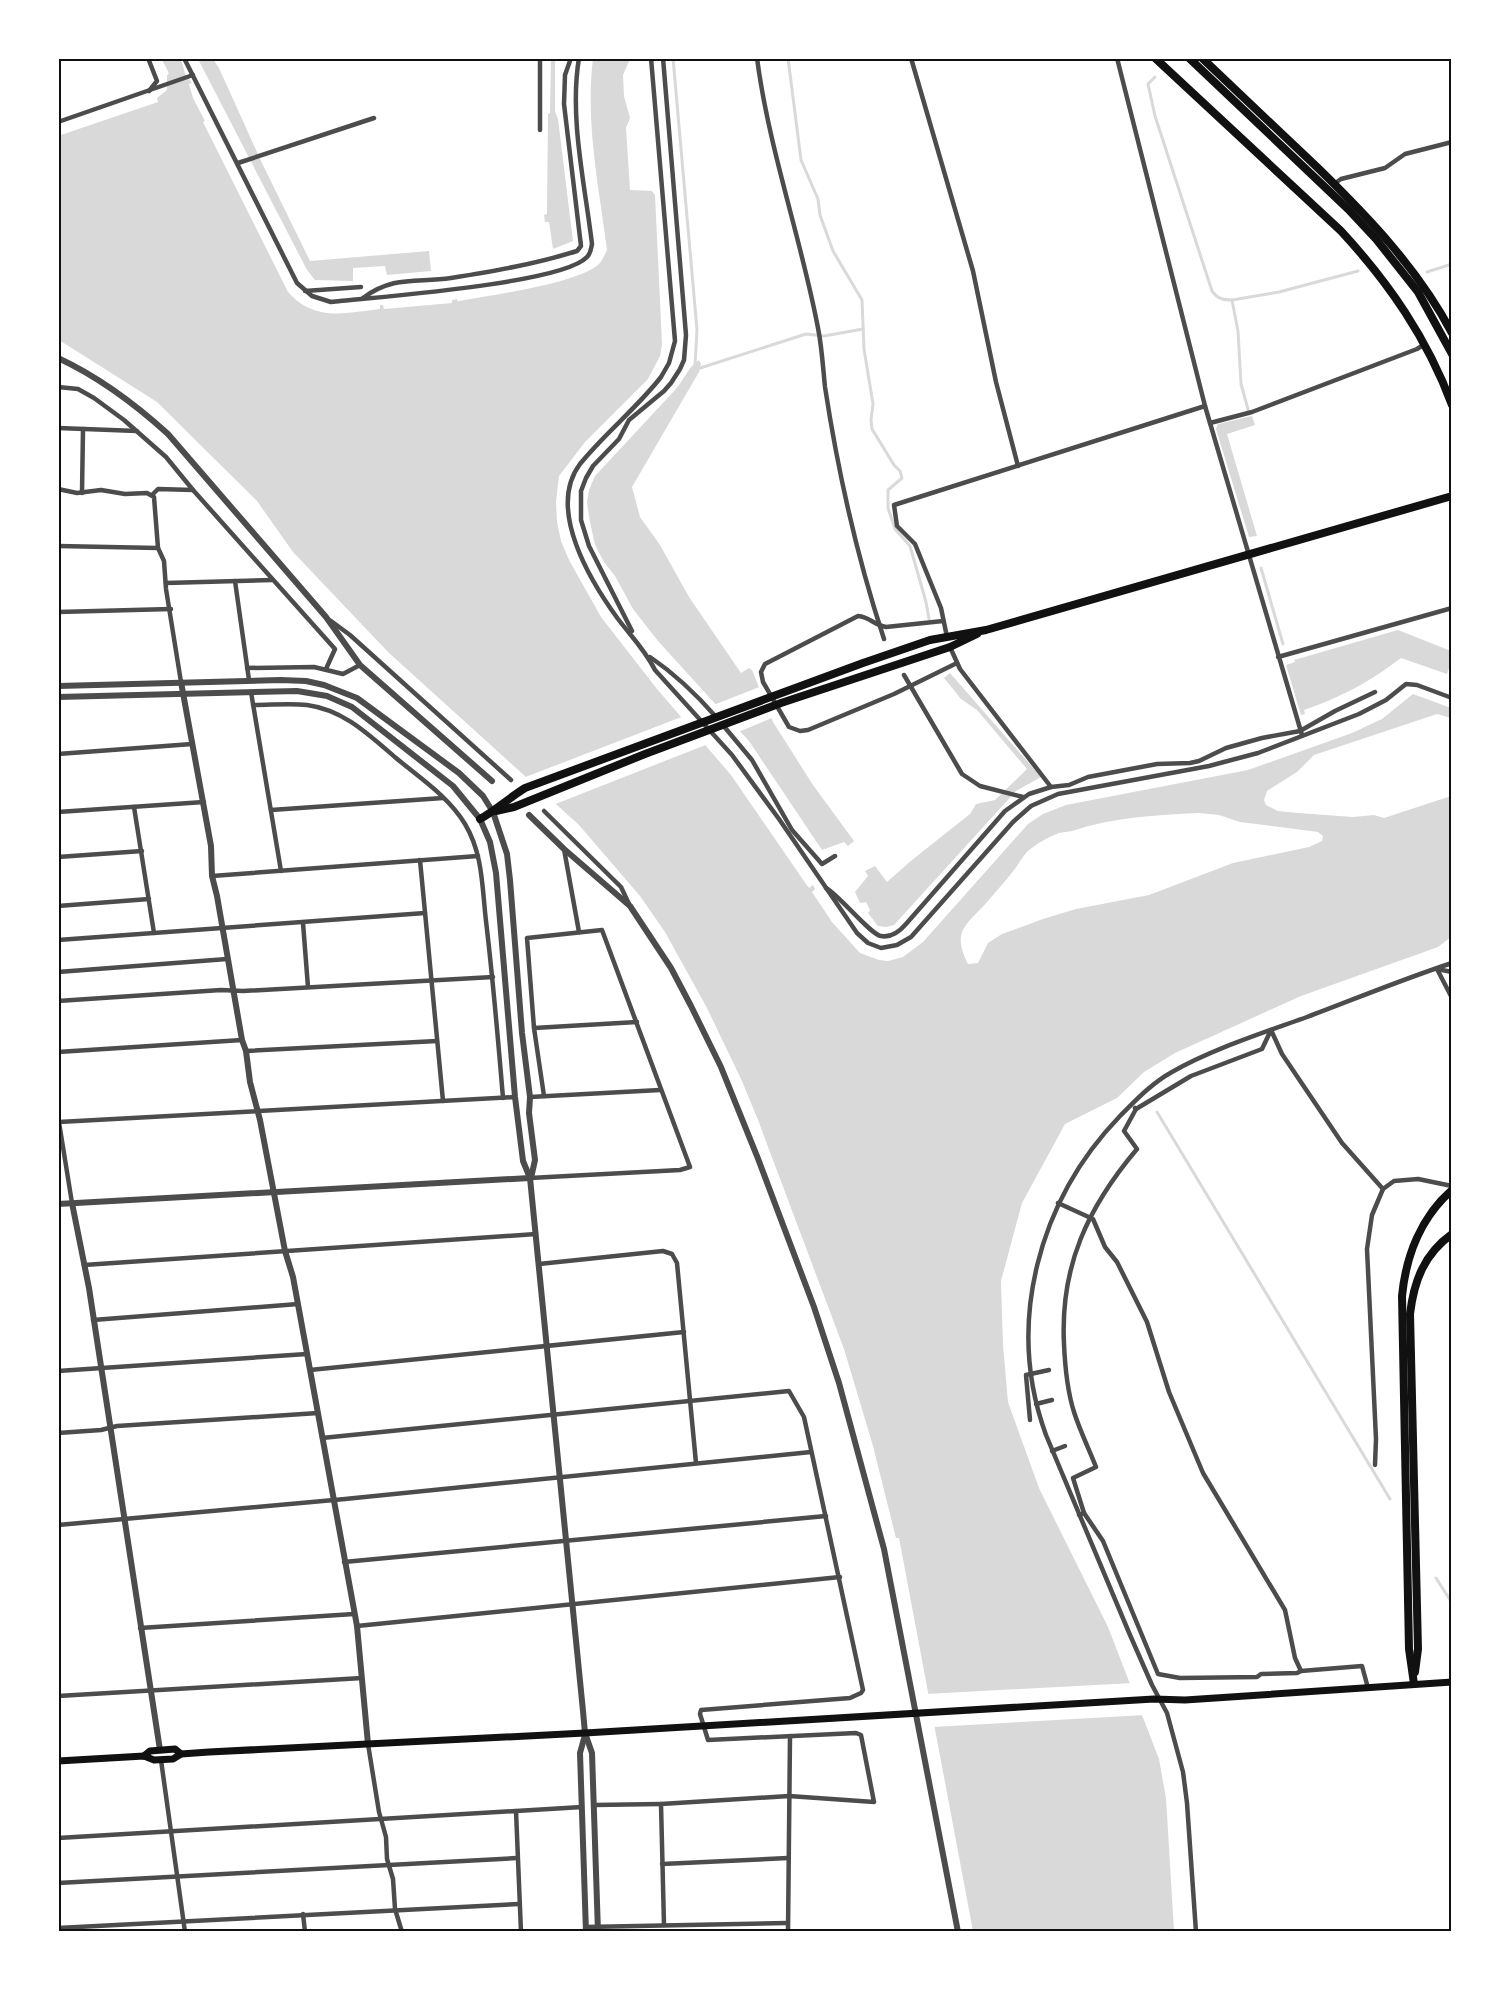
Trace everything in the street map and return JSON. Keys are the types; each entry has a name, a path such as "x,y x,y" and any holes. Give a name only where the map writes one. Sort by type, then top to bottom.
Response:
{"highway":[{"path":"1189,58 1348,208 1376,239 1418,292 1452,354"},
{"path":"1414,1684 1409,1649 1401,1314 1404,1279 1412,1247 1433,1211 1452,1188"},
{"path":"1414,1684 1418,1649 1410,1314 1416,1281 1422,1266 1431,1252 1448,1237"}],"main road":[{"path":"1155,58 1341,231 1381,276 1425,344 1452,405"},
{"path":"1202,58 1382,232 1420,281 1452,333"},
{"path":"493,812 510,797 525,789 777,693 897,652 947,637 986,630 1452,496"},
{"path":"480,819 493,812 781,703 950,647 986,630"},
{"path":"58,1761 144,1756 161,1760 173,1759 180,1754 1157,1699 1185,1700 1452,1682"},
{"path":"144,1756 150,1751 175,1749 180,1754"}],"street":[{"path":"148,58 157,81 149,91"},
{"path":"184,58 297,283 305,291 331,302 453,289 542,275 586,258 591,252 592,244 577,129 576,79 579,58"},
{"path":"540,58 540,130"},
{"path":"363,298 376,289 400,281 448,278 537,263 578,251 581,246 564,104 565,75 571,58"},
{"path":"651,58 675,341 669,363 661,377 579,465 572,482 569,500 571,530 581,557 606,601 648,655 655,670 732,756 822,864 836,856"},
{"path":"634,637 589,546 581,520 580,499 583,484 593,466 619,439 629,420 664,392 684,360 686,335 663,58"},
{"path":"757,58 767,118 818,330 825,387 843,486 867,586 884,639"},
{"path":"911,58 973,270 996,382 1018,466"},
{"path":"1117,58 1205,406 1301,733"},
{"path":"58,122 193,75"},
{"path":"238,163 374,118"},
{"path":"1334,184 1341,178 1385,168 1404,154 1452,142"},
{"path":"305,291 361,287"},
{"path":"1210,423 1252,412 1425,344"},
{"path":"58,358 116,392 143,411 168,434 326,616 360,665 492,781"},
{"path":"58,387 78,390 94,398 166,457 335,649 326,669"},
{"path":"947,637 941,608 915,544 897,526 894,505 1205,406"},
{"path":"58,428 138,432"},
{"path":"82,493 83,429"},
{"path":"58,489 82,493 101,490 125,494 142,493 152,495 155,500 159,548 164,561 165,583 181,682 211,846 212,876 250,1082 285,1251 293,1278 357,1626 368,1744 386,1837 388,1864 393,1879 395,1909 402,1932"},
{"path":"152,495 158,489 193,490"},
{"path":"58,546 159,548"},
{"path":"165,583 272,580"},
{"path":"235,581 249,680"},
{"path":"1278,657 1452,608"},
{"path":"58,612 171,609"},
{"path":"326,616 511,780"},
{"path":"943,621 886,627 880,626 867,617 858,616 765,664 761,672 763,682 789,727 800,731 808,730 894,694 957,663"},
{"path":"950,647 957,663 1051,787"},
{"path":"648,655 698,696 745,750 781,817 846,920 868,943 881,948 897,945 918,930 1021,814 1045,799 1088,777 1157,764 1191,766 1226,748 1262,738 1301,733 1335,711 1375,692"},
{"path":"247,668 314,667 343,674 360,665"},
{"path":"904,675 962,774 980,786 1020,796"},
{"path":"58,686 249,680 306,681 339,689 357,698 459,773 483,796 493,812 503,840 509,870 535,1160 530,1178"},
{"path":"825,888 836,894 876,935 896,933 910,921 1020,796 1051,787 1065,789 1258,753 1301,733 1375,707 1406,684 1413,684 1452,698"},
{"path":"58,697 297,691 314,693 352,706 453,786 480,819 495,859 506,967 515,1097 523,1161 530,1178 585,1733 592,1753 598,1929"},
{"path":"251,692 281,871"},
{"path":"253,705 307,705 339,715 362,729 458,813 478,856 493,977 503,1098"},
{"path":"58,754 192,744"},
{"path":"271,810 443,798"},
{"path":"58,812 204,802"},
{"path":"134,807 154,933"},
{"path":"544,811 621,887 630,906 671,968 721,1067 814,1307 839,1383 894,1591 914,1714 958,1932"},
{"path":"529,815 564,849 630,906"},
{"path":"564,849 579,932"},
{"path":"58,856 142,851"},
{"path":"212,876 478,856"},
{"path":"420,860 443,1101"},
{"path":"58,906 149,899"},
{"path":"58,940 425,913"},
{"path":"303,923 308,987"},
{"path":"58,1204 688,1169 689,1160 660,1090 659,1080 602,930 527,939 534,1028 544,1096"},
{"path":"58,972 227,959"},
{"path":"1196,1932 1183,1772 1167,1713 1157,1699 1082,1514 1052,1451 1036,1404 1028,1336 1033,1279 1041,1247 1058,1203 1082,1163 1099,1141 1171,1072 1197,1059 1271,1030 1452,963"},
{"path":"1437,969 1452,972"},
{"path":"1437,969 1452,998"},
{"path":"58,1001 493,977"},
{"path":"534,1028 637,1022"},
{"path":"1271,1030 1262,1048 1191,1076 1134,1107 1124,1131 1137,1149 1116,1174 1089,1217 1069,1272 1063,1330 1068,1388 1080,1430 1096,1467 1073,1478 1082,1514 1103,1541 1158,1674 1180,1678 1257,1677 1261,1674 1298,1673 1362,1666 1368,1688"},
{"path":"1271,1030 1282,1054 1342,1143 1383,1189"},
{"path":"58,1052 242,1040"},
{"path":"246,1051 437,1041"},
{"path":"530,1097 660,1090"},
{"path":"159,1750 110,1427 59,1119 258,1112 515,1097"},
{"path":"1375,1465 1376,1439 1367,1248 1372,1215 1383,1189 1394,1181 1418,1179 1452,1188"},
{"path":"1058,1203 1093,1219 1105,1246 1117,1262 1148,1322 1169,1392 1203,1473 1285,1610 1295,1658 1301,1671"},
{"path":"84,1265 536,1234"},
{"path":"539,1264 668,1252 672,1254 677,1263 696,1463"},
{"path":"93,1320 298,1304"},
{"path":"310,1370 684,1332"},
{"path":"58,1371 307,1354"},
{"path":"1030,1420 1026,1375 1049,1370"},
{"path":"322,1438 789,1392 804,1417 840,1577 862,1686 861,1696 701,1710 703,1725 708,1740 861,1733 874,1802 789,1796 661,1804 594,1805"},
{"path":"1036,1404 1052,1400"},
{"path":"58,1432 318,1413"},
{"path":"1052,1451 1065,1446"},
{"path":"58,1525 811,1452"},
{"path":"344,1562 826,1516"},
{"path":"357,1626 840,1577"},
{"path":"140,1628 354,1614"},
{"path":"58,1696 362,1678"},
{"path":"585,1733 580,1754 586,1930 664,1925 787,1923"},
{"path":"788,1932 790,1736"},
{"path":"161,1760 185,1932"},
{"path":"661,1804 664,1925"},
{"path":"58,1838 582,1807"},
{"path":"516,1811 521,1932"},
{"path":"58,1883 517,1857"},
{"path":"662,1864 788,1858"},
{"path":"58,1928 519,1904"},
{"path":"303,1914 304,1932"}],"shaded area":[{"path":"198,59 213,59 219,68 310,261 429,251 431,271 387,275 385,266 353,268 353,281 315,280 307,270"},
{"path":"551,59 555,59 555,112 558,119 573,241 553,249 549,222 545,222 544,215 547,214"},
{"path":"593,59 630,59 623,75 624,96 630,118 626,128 630,190 652,191 655,195 662,344 660,356 648,379 585,442 559,476 556,502 561,541 601,617 657,689 731,775 806,884 809,888 813,885 815,889 812,892 832,922 860,953 888,961 903,957 923,942 1028,824 1043,814 1066,805 1248,770 1352,733 1382,719 1413,694 1451,708 1451,718 1437,714 1314,755 1297,772 1267,791 1264,800 1266,805 1278,811 1353,817 1374,815 1384,818 1451,796 1451,937 1438,947 1301,996 1175,1053 1144,1072 1117,1098 1065,1124 1022,1203 1001,1281 1008,1402 1039,1488 1108,1627 1159,1759 1166,1798 1174,1931 973,1931 899,1538 896,1538 873,1446 844,1349 742,1081 707,1008 665,932 640,896 579,825 389,653 293,552 257,501 157,402 59,340 58,136 158,102 157,98 167,90 167,75 182,70 192,83 189,84 193,98 205,121 203,122 288,292 298,302 309,308 331,313 380,309 380,305 383,305 384,309 452,303 452,300 457,299 458,302 512,292 573,277 600,263 607,250 594,154 591,83","holes":["1199,813 1219,815 1240,822 1318,832 1323,836 1322,841 1309,847 1233,863 1149,895 1076,909 1043,919 1002,934 988,943 978,963 968,964 961,943 964,929 1008,878 1025,854 1042,841 1059,833 1119,820"]},
{"path":"699,360 701,364 699,372 632,487 640,517 660,545 689,597 741,673 749,668 752,670 773,722 813,785 854,841 848,846 844,842 822,850 749,741 658,641 633,609 595,545 587,502 595,476 675,390"},
{"path":"1252,416 1255,425 1227,434 1257,536 1249,537 1216,429 1218,424"},
{"path":"1398,630 1451,651 1451,662 1447,674 1401,658 1367,681 1304,710 1305,714 1301,715 1286,665 1295,662 1294,660"},
{"path":"950,673 1041,777 1016,791 894,925 878,926 868,913 870,910 866,902 860,903 855,892 868,876 865,871 875,866 887,882 970,814 976,804 995,800 1027,769 977,710 961,699 944,678"}],"pier":[{"path":"762,686 774,717 736,733 711,706"},
{"path":"684,716 708,744 553,805 523,778"},
{"path":"1133,1683 1145,1715 933,1727 926,1694"}],"waterway":[{"path":"170,58 175,67 182,93"},
{"path":"673,58 697,330 695,365"},
{"path":"788,58 801,160 818,199 820,215 833,251 862,300 864,349 873,404 872,429 900,471 902,478 888,490 888,508 895,529 910,546 929,619"},
{"path":"1155,77 1148,84 1155,116 1212,291 1216,296 1232,300 1238,331 1241,384 1249,413"},
{"path":"1427,272 1452,264"},
{"path":"1232,300 1279,292 1358,271"},
{"path":"697,369 806,334 824,336 863,329"},
{"path":"1261,568 1283,644"},
{"path":"1157,1112 1390,1499"},
{"path":"1436,1578 1452,1603"}]}
